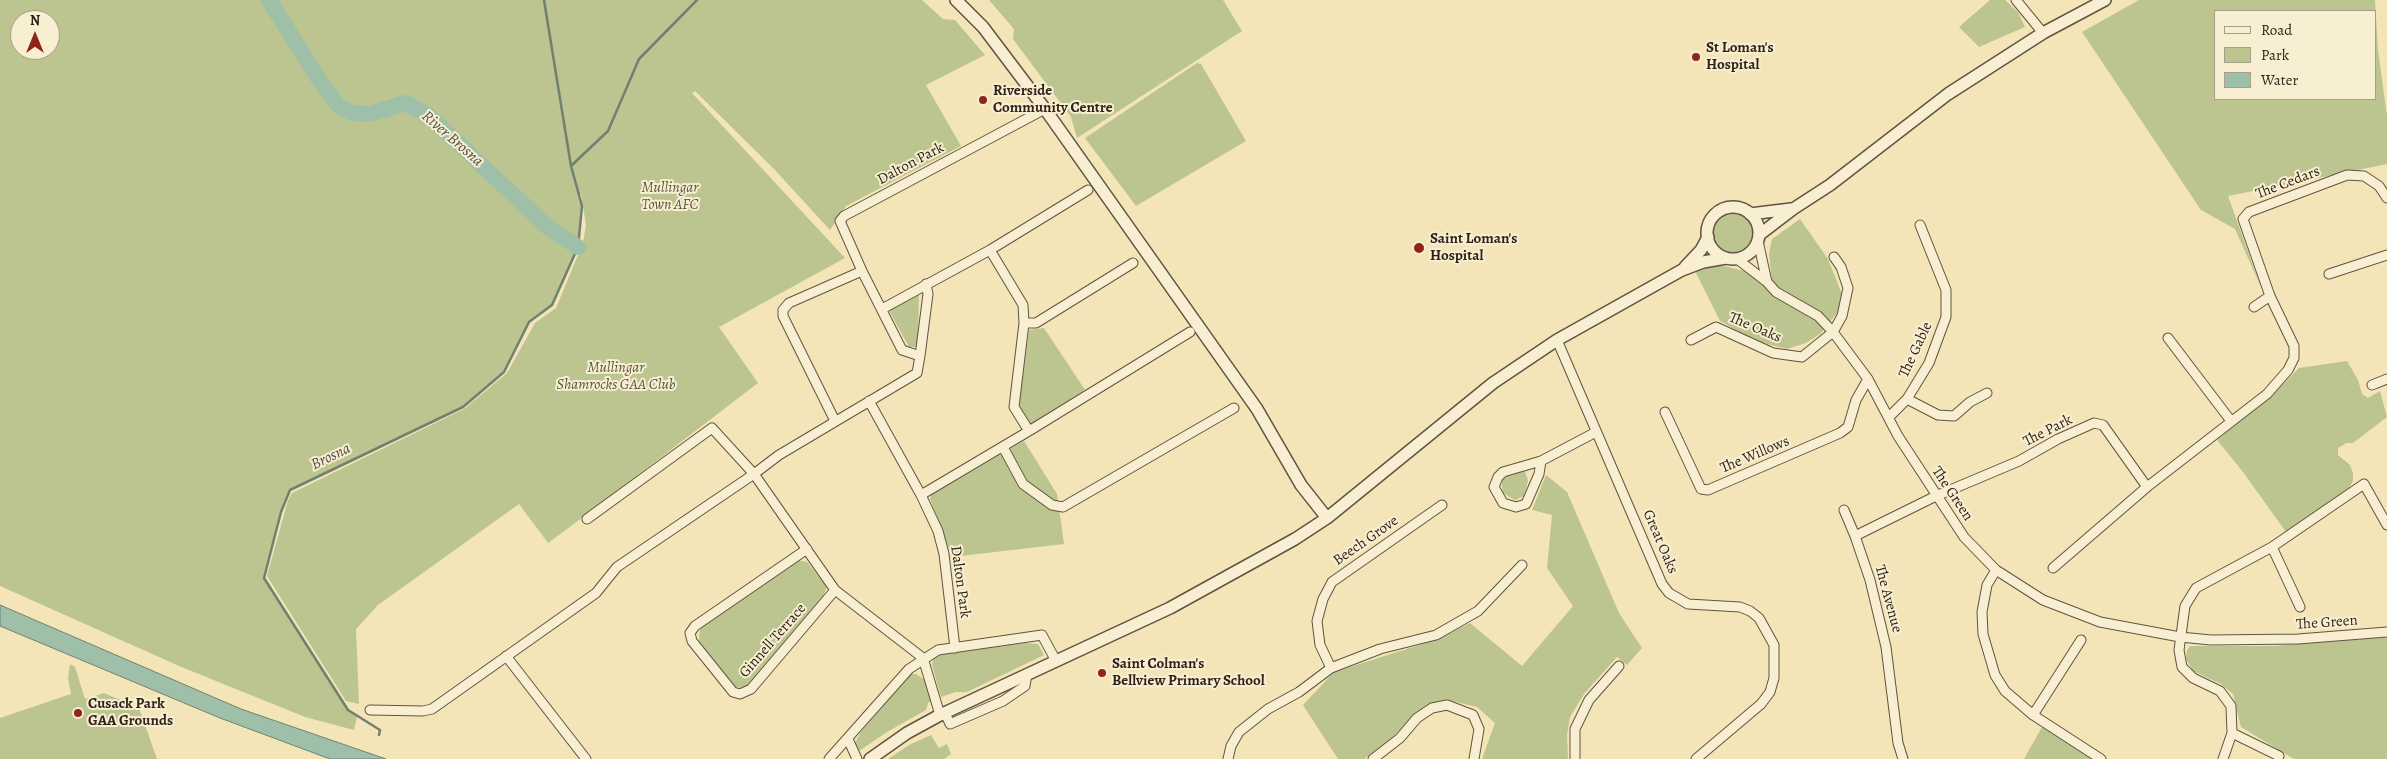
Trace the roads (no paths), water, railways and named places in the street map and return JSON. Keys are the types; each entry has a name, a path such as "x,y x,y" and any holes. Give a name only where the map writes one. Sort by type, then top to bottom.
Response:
{"street":[{"path":"956,0 983,28 1045,109 1256,409 1301,485 1327,518"},
{"path":"2016,0 2043,33"},
{"path":"870,759 907,733 942,714 1170,608 1295,539 1327,518 1493,383 1557,340 1682,270 1704,262 1732,259 1750,253 1759,238 1793,209 1830,185 1948,94 2043,33 2105,0"},
{"name":"Dalton Park","path":"920,356 902,350 862,271 840,221 844,216 1045,109"},
{"name":"The Cedars","path":"2270,296 2243,220 2249,212 2347,175 2364,176 2379,186 2387,198"},
{"path":"882,308 990,250 1088,190"},
{"path":"1682,270 1701,250 1708,236 1711,220 1720,211 1738,208 1750,214 1757,222 1767,282"},
{"path":"1750,214 1793,209"},
{"name":"The Gable","path":"1889,418 1907,400 1928,364 1946,317 1946,290 1920,225"},
{"path":"1708,236 1716,252 1732,259"},
{"path":"990,250 1024,305 1024,323 1014,407 1029,431"},
{"path":"2329,274 2387,255"},
{"path":"1833,332 1842,316 1848,288 1841,267 1834,257"},
{"name":"The Green","path":"1732,259 1767,282 1776,292 1818,316 1833,332 1868,379 1898,436 1964,537 1996,570 2043,600 2100,622 2180,637 2211,640 2298,639 2387,632"},
{"path":"1024,323 1036,323 1133,263"},
{"path":"835,421 783,316 783,310 789,303 862,271"},
{"path":"370,710 377,708 423,711 432,709 596,593 617,567 779,455 917,373 928,294 926,284"},
{"path":"2053,568 2147,487 2267,394 2288,370 2294,358 2294,346 2270,296 2254,306"},
{"name":"The Oaks","path":"1691,340 1716,327 1773,353 1802,357 1833,332"},
{"path":"920,495 1003,447 1190,332"},
{"path":"2168,338 2231,421"},
{"name":"Great Oaks","path":"1557,340 1662,584 1669,593 1688,604 1740,607 1750,611 1759,618 1774,645 1774,678 1770,692 1761,704 1709,746 1696,759"},
{"name":"The Willows","path":"1665,412 1701,489 1708,490 1840,433 1848,427 1856,400 1868,379"},
{"path":"2372,385 2387,379"},
{"name":"The Gable","path":"1907,400 1938,415 1954,416 1970,402 1987,393"},
{"name":"Dalton Park","path":"869,401 938,531 944,554 955,648"},
{"path":"1003,447 1023,484 1052,505 1063,507 1234,408"},
{"name":"The Park","path":"1936,496 2018,462 2058,439 2094,423 2103,426 2147,487"},
{"path":"587,519 712,428 754,474 835,590 923,658 942,714"},
{"path":"1541,461 1534,488 1526,504 1516,507 1503,503 1494,487 1502,472 1541,461 1596,432"},
{"path":"2223,759 2232,733 2231,706 2220,691 2192,678 2182,667 2179,650 2185,606 2196,588 2272,547 2364,484 2387,525"},
{"path":"1855,536 1936,496"},
{"name":"Beech Grove","path":"1331,668 1320,645 1317,621 1323,599 1332,582 1442,505"},
{"name":"The Avenue","path":"1844,510 1870,580 1886,647 1898,743 1904,759"},
{"name":"The Green","path":"2272,547 2300,607"},
{"name":"Ginnell Terrace","path":"807,549 695,626 690,633 692,641 733,692 740,694 751,690 835,590"},
{"path":"1228,759 1231,746 1244,728 1331,668 1380,649 1436,635 1478,611 1522,565"},
{"path":"1996,570 1988,585 1982,612 1983,634 1995,675 2004,691 2033,715 2101,759"},
{"path":"830,759 909,669 923,658 938,650 1042,636 1056,660"},
{"path":"2033,715 2081,640"},
{"path":"506,656 586,759"},
{"path":"1575,759 1575,729 1589,700 1619,666"},
{"path":"1373,759 1400,738 1417,718 1432,708 1447,705 1473,714 1479,729 1474,759"},
{"path":"2232,733 2279,756"},
{"path":"848,739 857,759"}],"water":[{"path":"0,605 241,709 386,759 330,759 220,718 0,626"}],"waterway":[{"name":"River Brosna","path":"269,0 320,81 338,105 352,113 369,114 406,103 428,115 550,229 578,247"},
{"name":"Brosna","path":"379,735 380,730 348,710 264,578 281,512 290,490 463,407 504,372 529,322 552,305 578,247 582,206 571,166 544,0"},
{"path":"571,166 608,131 639,59 697,0"}],"place":[{"name":"St Loman's Hospital","path":"1696,57"},
{"name":"Riverside Community Centre","path":"983,100"},
{"name":"Saint Loman's Hospital","path":"1419,248"},
{"name":"Saint Colman's Bellview Primary School","path":"1102,673"},
{"name":"Cusack Park GAA Grounds","path":"78,713"}],"park label":[{"name":"Mullingar Town AFC","path":"670,196"},
{"name":"Mullingar Shamrocks GAA Club","path":"616,376"}]}
